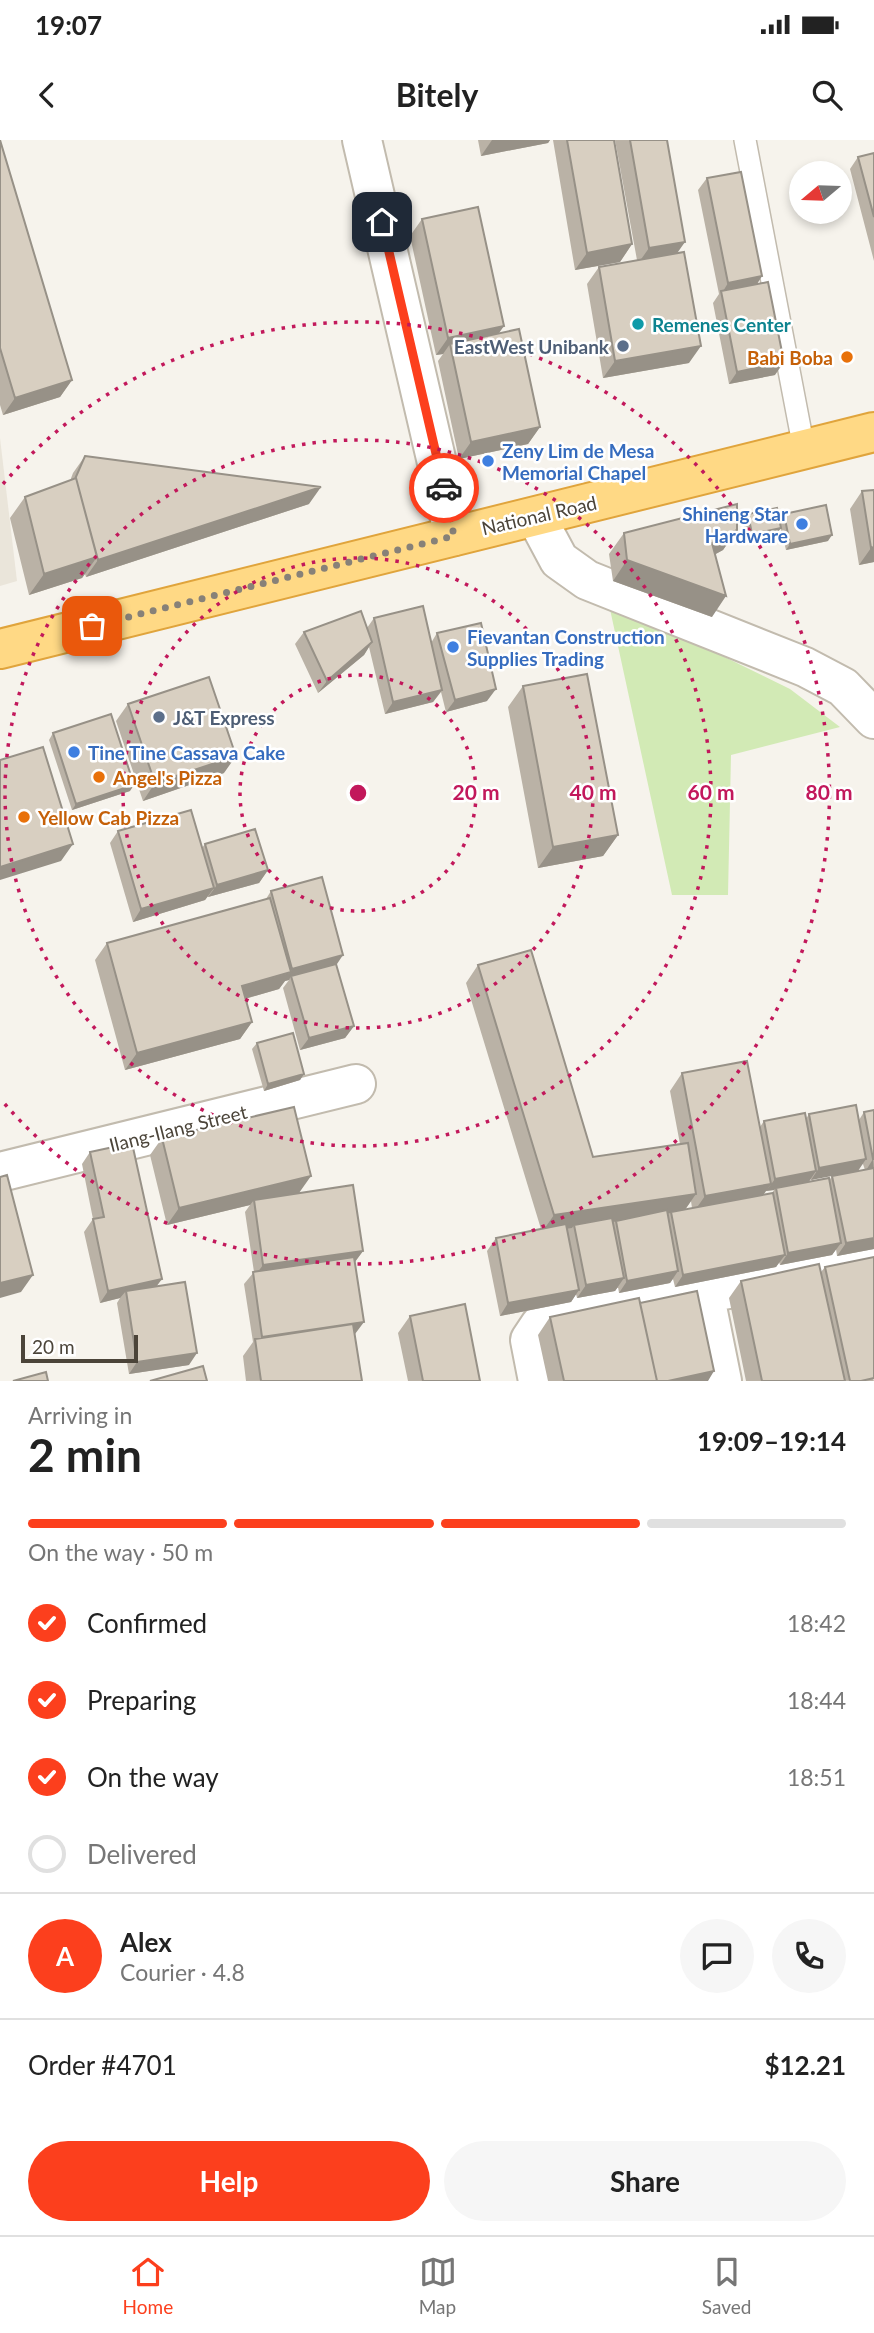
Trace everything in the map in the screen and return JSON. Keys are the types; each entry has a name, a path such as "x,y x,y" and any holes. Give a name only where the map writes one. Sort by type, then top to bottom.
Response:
{"highway":[{"name":"National Road","path":"3,641 536,517 874,432"}],"street":[{"path":"362,140 454,536"},
{"path":"536,517 559,560 587,580 805,667 843,687 874,719"},
{"name":"Ilang-Ilang Street","path":"0,1172 356,1084"},
{"path":"538,1381 530,1340 544,1323 595,1309 704,1292 874,1260"},
{"path":"704,1292 722,1381"}],"lane":[{"path":"745,140 804,449"}],"shaded area":[{"path":"0,438 17,581 0,586"}],"green space":[{"path":"608,600 790,689 840,727 731,755 728,895 672,895"}],"building":[{"path":"0,140 72,380 15,398 0,348"},
{"path":"567,140 614,140 632,244 587,253"},
{"path":"630,140 667,140 685,242 649,248"},
{"path":"874,153 874,217 858,157"},
{"path":"741,172 762,276 728,283 707,178"},
{"path":"478,207 504,326 448,338 422,219"},
{"name":"Remenes Center","path":"684,252 701,346 615,361 599,267"},
{"path":"768,282 784,362 737,372 721,291"},
{"path":"519,329 540,427 471,442 450,344"},
{"path":"85,456 321,487 98,560 75,479"},
{"path":"76,478 97,557 44,574 25,497"},
{"path":"874,490 874,547 871,548 862,491"},
{"path":"737,504 737,530 712,543 726,596 627,560 624,533"},
{"path":"826,505 832,535 790,544 784,514"},
{"path":"777,508 781,528 752,534 748,514"},
{"path":"423,606 442,690 393,702 374,618"},
{"path":"361,611 372,642 327,681 304,632"},
{"path":"481,623 496,689 455,700 437,633"},
{"path":"587,674 618,835 553,847 523,686"},
{"path":"209,677 236,756 155,783 128,704"},
{"path":"111,714 134,785 76,804 53,733"},
{"name":"Yellow Cab Pizza","path":"43,747 73,844 0,867 0,760"},
{"path":"191,810 214,888 141,909 118,831"},
{"path":"255,829 268,870 217,885 205,844"},
{"path":"322,877 343,955 292,969 271,891"},
{"path":"270,898 291,972 242,986 252,1022 137,1053 107,943"},
{"path":"531,950 593,1157 688,1143 696,1194 554,1215 478,965"},
{"path":"336,964 354,1026 309,1038 291,976"},
{"path":"293,1033 304,1074 268,1084 257,1043"},
{"path":"747,1061 771,1184 705,1196 682,1073"},
{"path":"856,1105 866,1159 819,1168 809,1114"},
{"path":"294,1107 311,1176 179,1208 162,1138"},
{"path":"874,1110 874,1159 873,1159 864,1112"},
{"path":"805,1113 816,1171 775,1179 764,1121"},
{"path":"132,1143 162,1279 108,1291 93,1219 104,1217 90,1152"},
{"path":"874,1168 874,1238 846,1243 832,1176"},
{"path":"7,1175 33,1275 0,1283 0,1177"},
{"path":"829,1178 841,1243 788,1253 776,1188"},
{"path":"353,1185 363,1251 263,1265 254,1200"},
{"path":"773,1193 785,1255 683,1275 671,1212"},
{"path":"667,1210 678,1271 627,1281 616,1221"},
{"path":"612,1218 624,1278 586,1285 574,1225"},
{"path":"566,1224 579,1290 508,1303 496,1238"},
{"path":"354,1257 364,1322 262,1337 253,1272"},
{"path":"874,1257 874,1378 850,1381 825,1267"},
{"path":"819,1264 845,1381 762,1381 741,1281"},
{"path":"185,1282 197,1353 137,1362 126,1291"},
{"path":"697,1291 714,1371 657,1381 640,1303"},
{"path":"639,1298 657,1381 564,1381 550,1317"},
{"path":"465,1304 480,1381 423,1381 410,1316"},
{"path":"353,1324 362,1381 261,1381 255,1339"},
{"path":"203,1366 207,1381 150,1381"},
{"path":"46,1372 48,1381 13,1381"}],"way so far":[{"path":"92,626 454,536 444,488"}],"place":[{"name":"Remenes Center","path":"638,324"},
{"name":"EastWest Unibank","path":"623,346"},
{"name":"Babi Boba","path":"847,357"},
{"name":"Zeny Lim de Mesa Memorial Chapel","path":"488,461"},
{"name":"Shineng Star Hardware","path":"802,524"},
{"name":"Fievantan Construction Supplies Trading","path":"453,647"},
{"name":"J&T Express","path":"159,717"},
{"name":"Tine Tine Cassava Cake","path":"74,752"},
{"name":"Angel's Pizza","path":"99,777"},
{"name":"Yellow Cab Pizza","path":"24,817"}],"route":[{"path":"382,222 444,488"}]}
